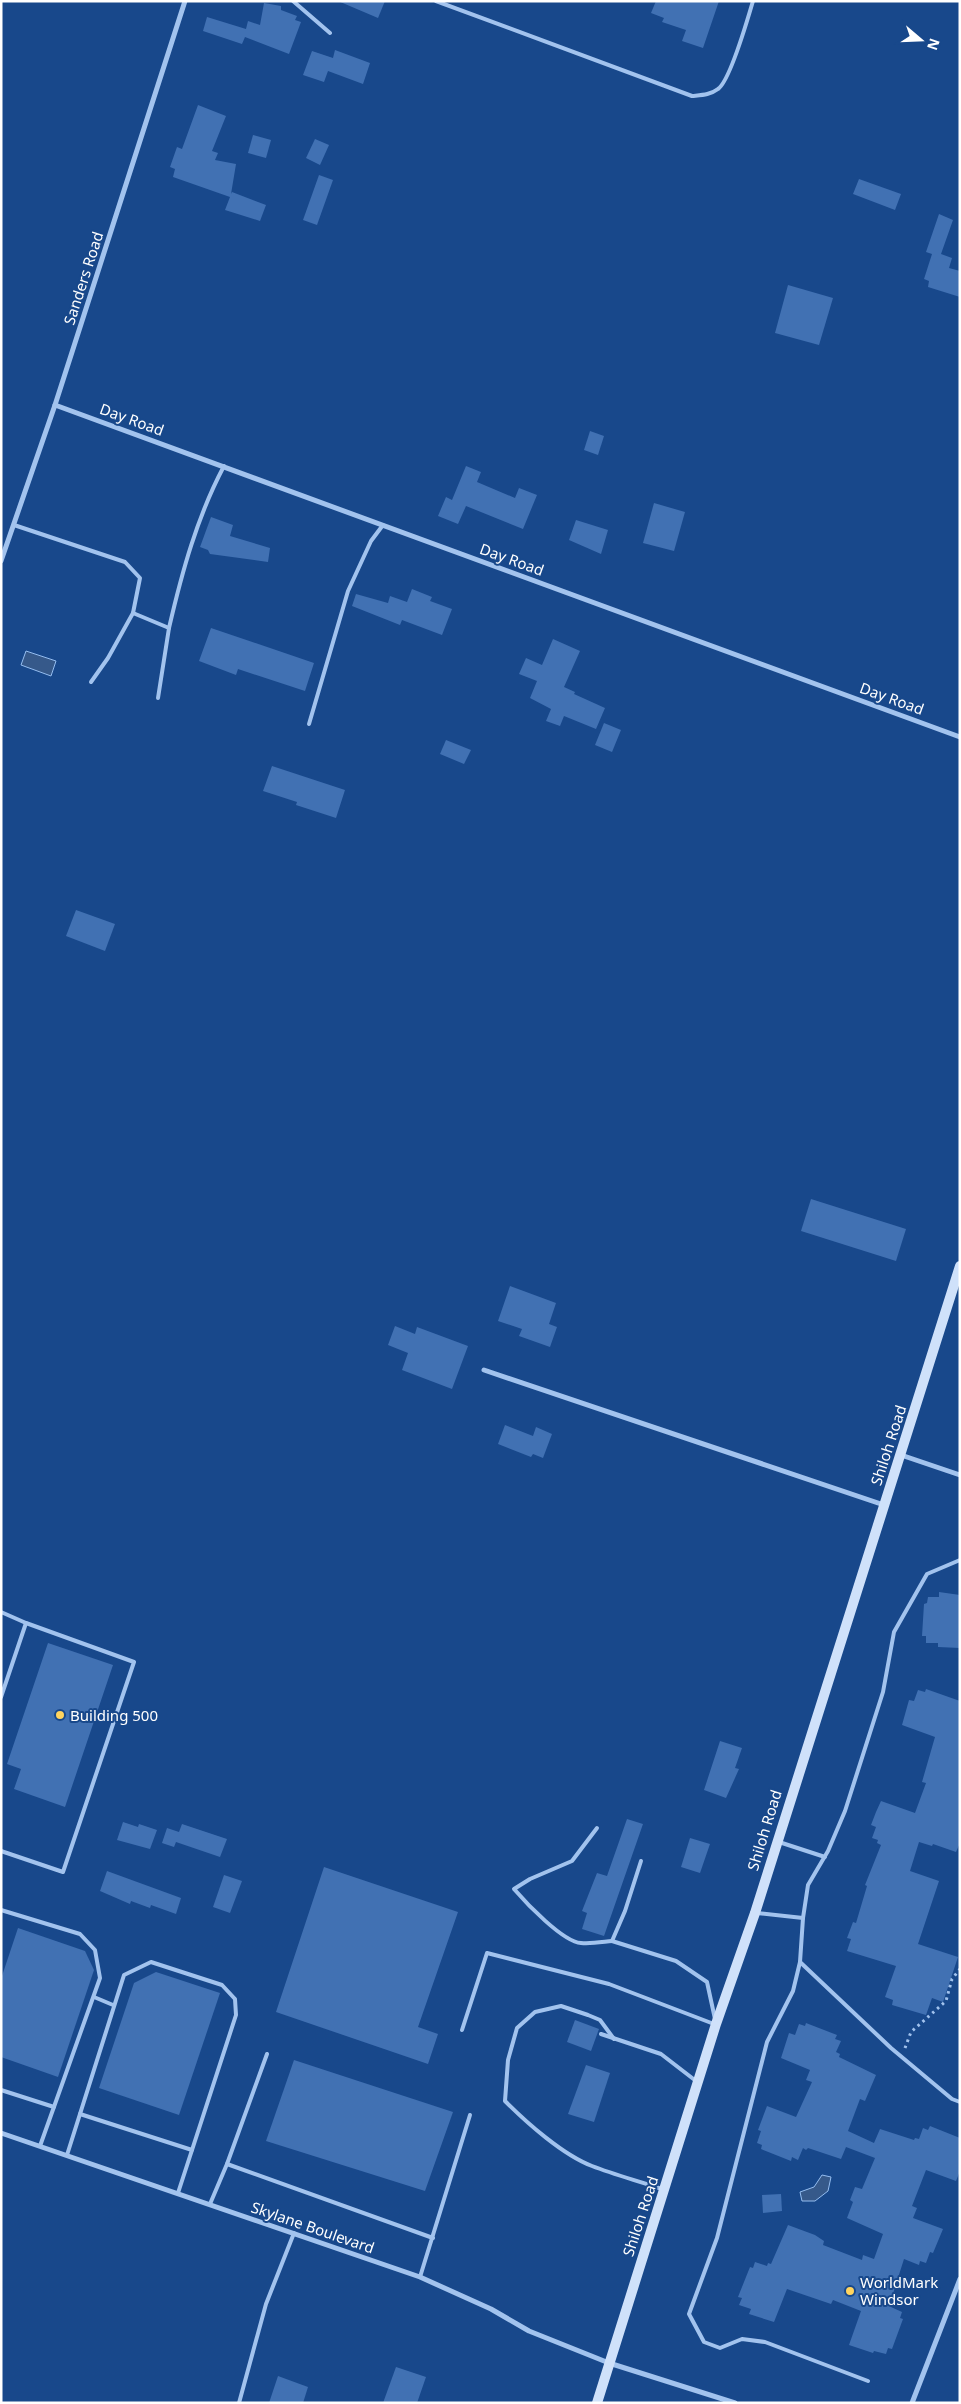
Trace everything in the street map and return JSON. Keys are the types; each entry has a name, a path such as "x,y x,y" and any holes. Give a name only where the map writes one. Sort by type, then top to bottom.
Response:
{"main road":[{"name":"Shiloh Road","path":"597,2403 716,2024 755,1913 776,1841 960,1266"}],"street":[{"name":"Sanders Road","path":"1,561 56,404 186,1"},
{"name":"Day Road","path":"56,404 960,737"},
{"path":"484,1370 884,1506"},
{"path":"901,1455 960,1475"},
{"name":"Skylane Boulevard","path":"1,2133 420,2277 491,2309 529,2330 609,2363 735,2403"},
{"path":"912,2403 960,2279"}],"lane":[{"path":"293,1 330,33"},
{"path":"436,1 692,96 707,95 720,88 728,76 753,1"},
{"path":"158,698 169,628 183,566 214,485 224,466"},
{"path":"14,525 125,562 140,578 133,613 108,658 91,682"},
{"path":"309,724 348,591 372,541 383,525"},
{"path":"133,613 169,628"},
{"path":"868,2381 765,2342 742,2339 720,2348 704,2342 690,2314 717,2238 767,2042 793,1991 800,1962 803,1918 808,1885 825,1856 846,1812 883,1692 894,1632 927,1574 960,1560"},
{"path":"1,1612 134,1662 63,1872 1,1851"},
{"path":"1,1697 26,1623"},
{"path":"596,1828 572,1861 530,1879 514,1889 528,1906 558,1931 579,1944 612,1941 676,1961 707,1982 716,2024"},
{"path":"776,1841 825,1856"},
{"path":"612,1941 625,1911 641,1860"},
{"path":"1,1910 80,1934 95,1950 100,1978 40,2146"},
{"path":"755,1913 803,1918"},
{"path":"462,2030 487,1952 609,1984 716,2024"},
{"path":"66,2155 124,1975 150,1962 222,1985 235,2000 236,2015 178,2193"},
{"path":"800,1962 901,2056 952,2099 960,2102"},
{"path":"94,1997 113,2005"},
{"path":"614,2039 600,2020 588,2015 561,2006 535,2012 517,2028 508,2060 505,2101 539,2132 590,2166 664,2190"},
{"path":"601,2034 661,2054 698,2082"},
{"path":"210,2204 227,2164 267,2054"},
{"path":"1,2090 54,2107"},
{"path":"80,2114 192,2150"},
{"path":"420,2277 470,2115"},
{"path":"227,2164 433,2238"},
{"path":"239,2403 266,2304 294,2233"}],"path":[{"path":"901,2056 912,2032 946,2001 952,1980 960,1969"}],"water":[{"path":"26,651 56,661 51,676 21,665"},
{"path":"822,2175 831,2177 828,2191 815,2201 802,2201 800,2192 814,2187"}],"building":[{"path":"338,1 385,1 378,18"},
{"path":"656,1 719,1 703,48 682,41 686,30 662,22 664,18 651,13"},
{"path":"264,3 281,6 281,10 297,16 295,20 301,22 289,54 245,37 242,44 203,31 207,17 246,29 248,21 260,25"},
{"path":"335,50 370,63 363,84 328,71 324,82 303,75 312,51 333,58"},
{"path":"198,105 226,116 212,151 218,153 215,160 236,164 231,194 232,192 266,205 260,221 225,210 230,197 173,177 175,169 170,167 177,147 182,149"},
{"path":"253,135 271,140 266,158 248,153"},
{"path":"315,139 329,145 320,165 306,158"},
{"path":"319,175 333,180 317,225 303,220"},
{"path":"859,179 901,194 895,210 853,194"},
{"path":"939,214 953,220 941,254 952,258 949,268 960,271 960,297 928,287 929,281 924,279 932,254 926,252"},
{"path":"788,285 833,298 819,345 775,333"},
{"path":"590,431 604,436 598,455 584,450"},
{"path":"466,466 481,472 477,482 515,498 519,488 537,495 523,529 466,506 458,524 438,516 446,497 452,500"},
{"path":"654,503 685,512 674,551 643,543"},
{"path":"211,517 233,525 230,536 270,548 268,562 210,554 208,550 200,547"},
{"path":"576,520 608,530 601,554 569,540"},
{"path":"412,589 432,597 430,601 452,609 442,635 402,620 400,625 352,606 356,594 388,603 390,596 407,602"},
{"path":"211,628 314,663 305,691 238,669 236,675 199,661"},
{"path":"553,639 580,651 564,687 575,692 574,694 605,708 596,729 564,716 560,726 546,721 551,709 530,698 537,681 519,674 526,658 542,665"},
{"path":"604,723 621,730 612,752 595,745"},
{"path":"446,740 471,750 464,764 440,754"},
{"path":"272,766 345,790 336,818 296,805 297,802 263,791"},
{"path":"76,910 115,924 105,951 66,936"},
{"path":"811,1199 906,1229 896,1261 801,1231"},
{"path":"510,1286 556,1303 549,1324 557,1327 550,1347 519,1336 522,1329 498,1321"},
{"path":"395,1326 415,1334 417,1327 468,1346 452,1389 402,1370 408,1353 388,1345"},
{"path":"505,1425 533,1436 536,1427 552,1434 543,1458 533,1454 531,1457 498,1444"},
{"path":"939,1592 960,1595 960,1648 938,1647 938,1643 926,1643 926,1636 922,1636 924,1604 927,1603 928,1597 939,1597"},
{"name":"Building 500","path":"48,1643 113,1665 65,1807 14,1789 21,1769 7,1764"},
{"path":"926,1689 960,1701 960,1843 956,1852 933,1844 932,1846 919,1842 910,1871 939,1881 918,1944 958,1957 943,2002 932,1998 926,2015 892,2005 893,2000 885,1997 896,1966 847,1951 851,1939 847,1938 853,1922 856,1923 867,1886 865,1885 881,1845 877,1843 878,1840 872,1838 876,1827 871,1825 881,1801 915,1813 926,1783 922,1782 935,1737 902,1725 909,1700 914,1701 918,1690 925,1692"},
{"path":"720,1741 742,1748 735,1768 739,1769 726,1798 704,1790"},
{"path":"627,1819 643,1824 604,1936 582,1929 587,1913 582,1911 597,1873 607,1876"},
{"path":"123,1822 138,1827 139,1824 157,1830 150,1849 117,1840"},
{"path":"182,1824 227,1839 220,1857 176,1842 174,1847 162,1843 167,1828 179,1832"},
{"path":"690,1838 710,1844 700,1873 681,1867"},
{"path":"324,1867 458,1912 418,2027 438,2034 428,2064 276,2012"},
{"path":"107,1871 181,1898 176,1914 151,1905 150,1908 131,1901 130,1904 100,1891"},
{"path":"224,1875 242,1881 230,1913 213,1907"},
{"path":"18,1928 85,1951 94,1970 58,2077 1,2057 1,1979"},
{"path":"156,1972 220,1993 179,2115 99,2088 134,1983"},
{"path":"575,2020 599,2029 591,2051 567,2042"},
{"path":"806,2023 837,2035 835,2039 841,2041 836,2052 840,2054 839,2057 876,2075 865,2101 860,2099 848,2131 874,2143 880,2129 914,2140 915,2138 919,2139 923,2128 928,2130 930,2126 960,2138 960,2171 956,2181 926,2170 912,2206 917,2208 913,2218 943,2229 933,2253 930,2252 926,2263 920,2261 919,2265 904,2259 890,2303 891,2307 902,2312 900,2318 903,2319 892,2349 888,2348 886,2354 874,2351 873,2353 849,2345 861,2311 833,2300 831,2304 787,2289 774,2322 749,2314 751,2309 739,2305 742,2298 738,2297 750,2267 753,2268 755,2262 767,2266 768,2263 771,2264 788,2225 815,2235 824,2241 823,2245 862,2260 863,2255 874,2259 883,2234 847,2218 853,2202 850,2200 855,2187 862,2189 875,2158 846,2147 841,2159 803,2148 798,2160 792,2157 791,2161 761,2149 762,2145 757,2143 761,2131 758,2130 767,2106 796,2117 812,2082 806,2080 810,2070 781,2058 789,2033 795,2035 799,2024 805,2026"},
{"path":"294,2060 453,2112 425,2191 266,2141"},
{"path":"586,2065 610,2073 594,2122 568,2114"},
{"path":"781,2194 782,2211 763,2213 762,2195"},
{"path":"396,2367 426,2377 417,2403 383,2403"},
{"path":"278,2376 308,2387 303,2403 269,2403"}],"place":[{"name":"Building 500","path":"60,1715"},
{"name":"WorldMark Windsor","path":"850,2291"}]}
